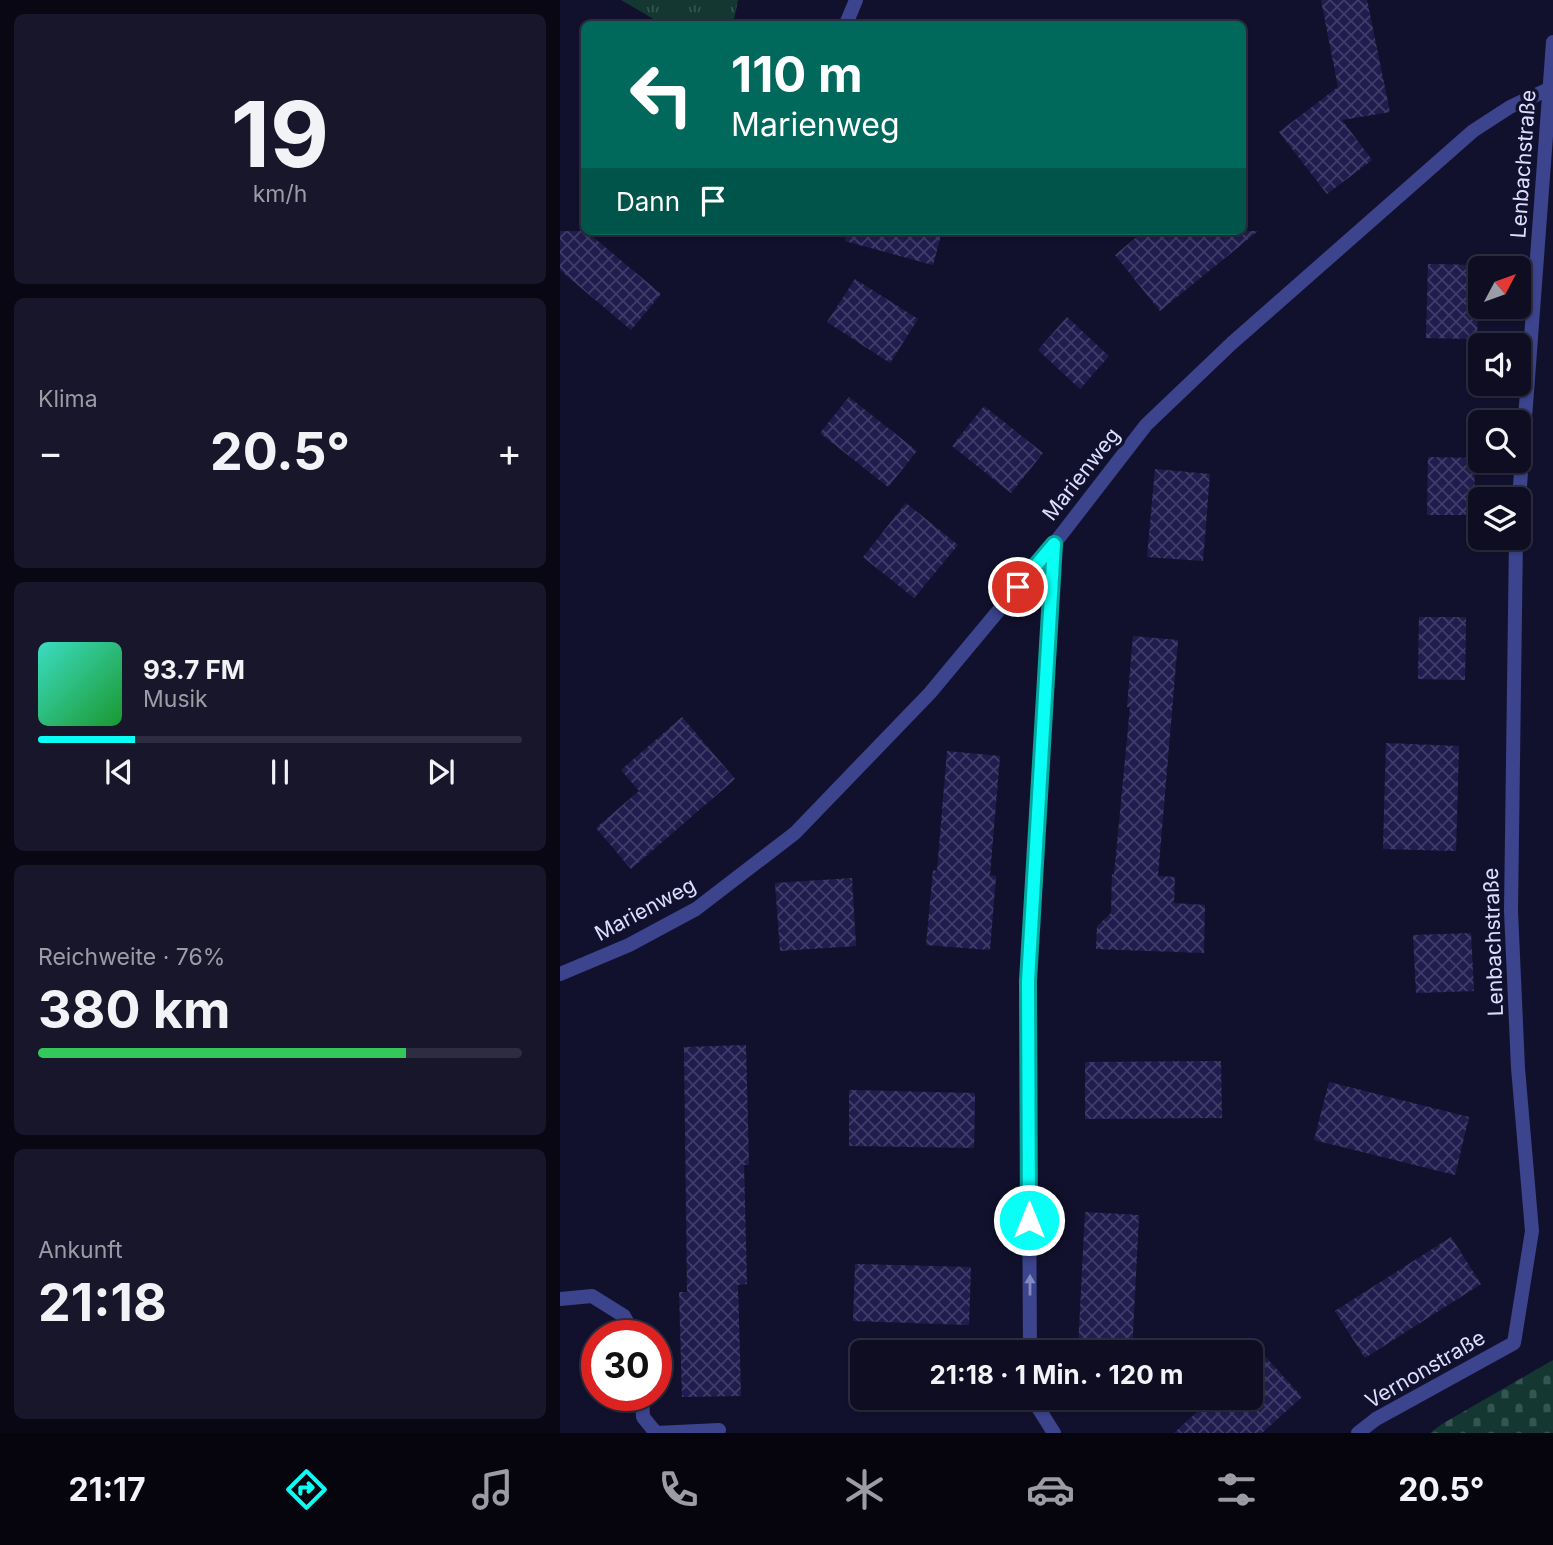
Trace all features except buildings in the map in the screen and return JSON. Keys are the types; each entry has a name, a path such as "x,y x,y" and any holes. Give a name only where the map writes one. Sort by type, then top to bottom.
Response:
{"street":[{"path":"847,21 856,0"},
{"name":"Lenbachstraße","path":"1520,487 1552,87 1553,42"},
{"name":"Marienweg","path":"560,974 629,945 696,909 795,833 930,693 1054,544 1146,425 1232,343 1473,131 1510,107 1552,87"},
{"path":"1030,1340 1028,981 1054,544"},
{"name":"Lenbachstraße","path":"1514,1343 1532,1231 1518,1068 1511,911 1516,550"},
{"path":"560,1299 592,1296 626,1320"},
{"name":"Vernonstraße","path":"1358,1433 1377,1419 1514,1343"},
{"path":"1040,1410 1054,1433"},
{"path":"643,1411 643,1417 656,1433 719,1430"}],"green space":[{"path":"621,0 738,0 734,21 657,21"},
{"path":"1553,1360 1553,1433 1430,1433 1442,1424"}],"route":[{"path":"1018,587 1054,544 1028,981 1029,1220"}]}
